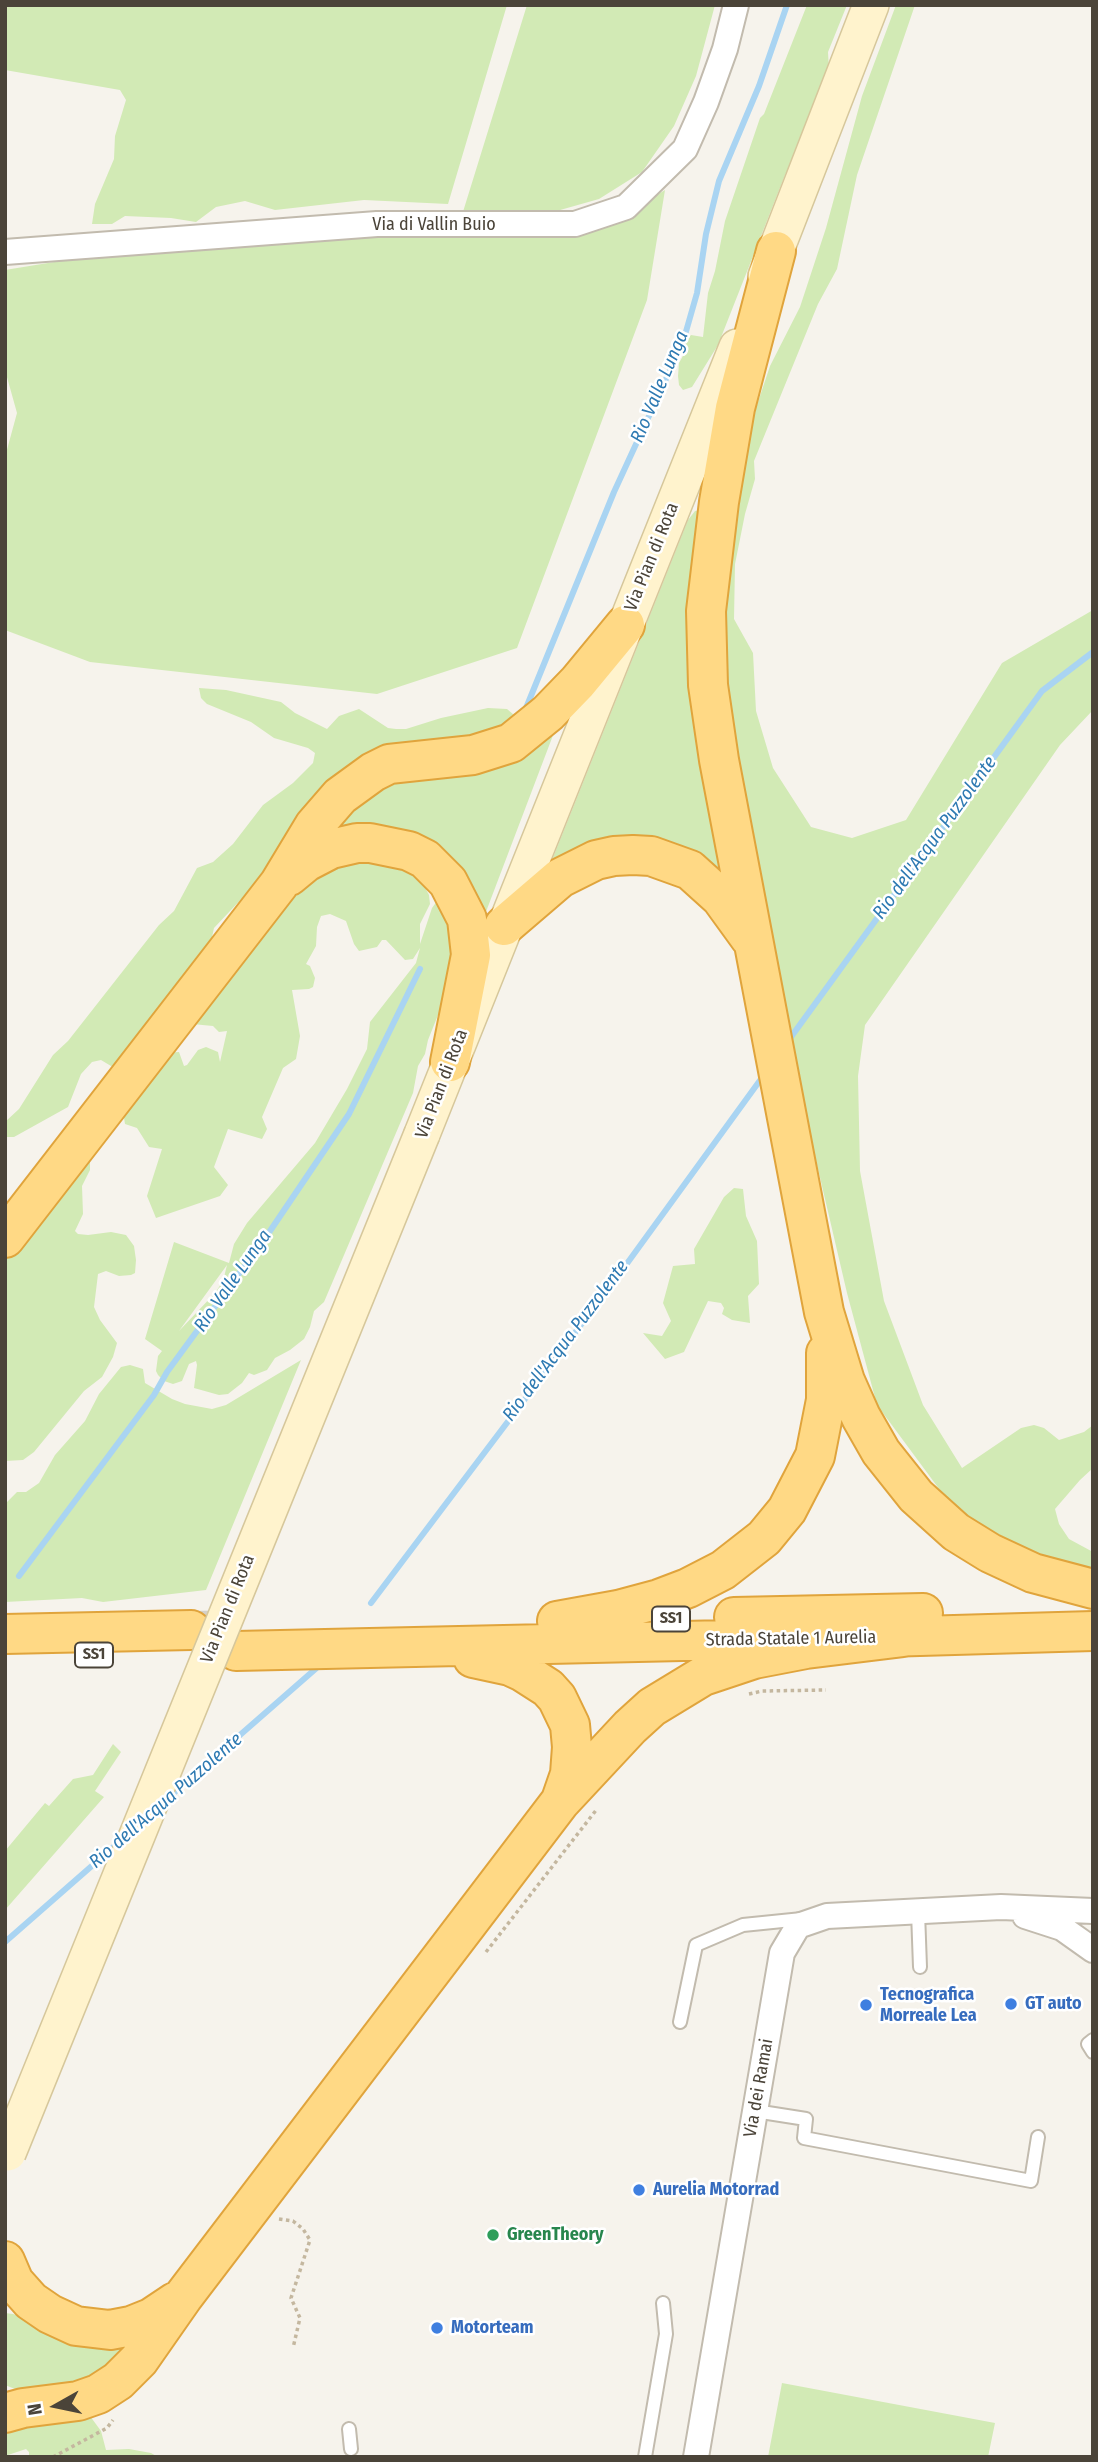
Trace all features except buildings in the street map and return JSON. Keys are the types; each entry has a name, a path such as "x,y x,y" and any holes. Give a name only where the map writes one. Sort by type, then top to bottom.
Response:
{"highway":[{"path":"776,251 735,408 710,562 706,611 710,697 719,760 824,1312 845,1381 865,1425 881,1452 916,1496 956,1532 990,1553 1033,1573 1093,1590"},
{"path":"5,1238 279,884 314,826 340,796 354,784 389,764 473,755 511,743 548,713 578,682 625,625"},
{"path":"279,884 317,855 356,843 383,844 409,851 425,859 439,872 463,906 470,931 471,956 450,1062"},
{"path":"504,926 544,889 579,868 614,856 651,856 690,870 705,882 737,918 755,946"},
{"path":"557,1621 640,1605 707,1580 746,1554 777,1524 806,1477 821,1432 826,1400 824,1312"},
{"name":"Strada Statale 1 Aurelia","path":"1093,1609 557,1621 242,1640 378,1648 1093,1631"},
{"path":"5,1620 59,1621 124,1631"},
{"name":"SS1","path":"5,1634 124,1631 187,1642 5,1658"},
{"path":"11,2406 78,2401 98,2394 118,2381 139,2360 183,2297 560,1802 637,1720 666,1697 703,1676 765,1656 912,1636"},
{"path":"378,1648 493,1662 523,1672 548,1688 565,1711 572,1736 571,1766 560,1802"},
{"path":"5,2261 14,2282 18,2302 76,2326 110,2330 131,2326 151,2318 183,2297"}],"main road":[{"name":"Via Pian di Rota","path":"7,2157 422,1134 872,5"}],"street":[{"name":"Via di Vallin Buio","path":"5,252 377,224 575,224 626,206 685,149 706,103 736,5"},
{"name":"Via dei Ramai","path":"696,2457 782,1953 798,1926 827,1916 1001,1908 1093,1911"},
{"name":"Via dei Ramai","path":"1001,1908 1062,1928 1093,1950"}],"lane":[{"path":"918,1912 920,1967"},
{"path":"680,2022 696,1945 743,1925 827,1916"},
{"path":"1093,2040 1088,2044 1093,2052"},
{"path":"755,2111 806,2119 804,2138 1031,2182 1038,2137"},
{"path":"645,2457 666,2334 663,2303"},
{"path":"349,2429 351,2449"}],"path":[{"path":"740,1695 762,1691 826,1690"},
{"path":"485,1952 602,1802"},
{"path":"273,2224 277,2218 293,2221 310,2239 291,2298 300,2318 293,2348"},
{"path":"53,2457 107,2428 114,2419"}],"green space":[{"path":"5,5 507,5 448,204 364,200 275,210 245,201 216,207 196,222 125,216 112,224 92,224 95,204 114,159 115,136 126,100 120,90 5,70"},
{"path":"527,5 715,5 696,76 674,126 642,172 599,199 546,214 462,215"},
{"path":"807,5 847,5 828,52 829,70 718,345 692,387 683,390 678,376 684,343 691,335 703,337 708,293 725,221 760,118 764,114"},
{"path":"896,5 915,5 857,175 837,269 818,304 754,461 755,479 735,564 734,619 753,653 756,711 773,768 811,827 852,838 906,820 1002,663 1093,610 1093,710 1060,745 865,1025 858,1076 860,1171 884,1301 923,1405 962,1468 1021,1428 1034,1425 1044,1428 1059,1440 1084,1432 1093,1425 1093,1468 1055,1509 1059,1524 1069,1539 1093,1552 1093,1576 1016,1552 951,1505 877,1405 847,1293 797,1079 785,1003 750,863 717,635 735,471 770,366 800,307 826,228 862,96"},
{"path":"665,190 647,300 517,648 377,694 90,662 5,630 5,457 17,413 5,370 5,270 146,247 614,221"},
{"path":"701,510 736,895 713,878 550,865 688,520 695,511"},
{"path":"199,688 226,690 281,702 295,713 327,729 339,716 359,709 388,728 396,729 406,729 488,708 507,709 514,715 517,725 425,752 247,893 214,928 210,946 116,1069 101,1060 92,1062 81,1074 68,1107 14,1137 5,1137 5,1122 19,1109 53,1055 68,1041 159,925 174,911 197,868 213,862 233,844 263,805 293,783 313,763 315,753 308,748 274,738 251,722 207,704 201,698"},
{"path":"555,730 484,917 458,880 320,833 360,790"},
{"path":"378,856 420,878 429,895 430,904 420,924 420,944 432,908 440,897 447,903 458,965 418,1066 413,1093 324,1302 314,1311 304,1339 275,1358 267,1370 254,1375 249,1373 242,1383 228,1394 219,1395 194,1388 196,1361 189,1364 182,1381 173,1384 164,1381 156,1371 158,1356 162,1351 145,1339 174,1242 229,1263 234,1244 247,1223 315,1143 367,1049 370,1022 416,963 420,948 413,959 405,960 386,940 382,940 377,947 359,951 346,921 330,914 321,916 317,927 316,946 306,964 310,966 315,978 313,987 292,990 300,1036 296,1059 283,1068 262,1117 267,1129 262,1139 228,1129 214,1167 228,1185 220,1196 156,1218 147,1196 162,1149 149,1147 137,1128 125,1124 123,1111 161,1053 179,1052 184,1066 198,1050 206,1047 218,1052 220,1062 227,1031 219,1032 213,1026 192,1024 251,941 320,865","holes":["227,1265 223,1281 215,1293 179,1331"]},
{"path":"86,1162 90,1162 90,1170 82,1186 83,1214 75,1231 88,1235 111,1232 126,1235 134,1246 135,1273 119,1276 106,1271 98,1274 94,1307 117,1343 102,1377 84,1391 34,1452 23,1460 5,1461 5,1260 56,1204"},
{"path":"734,1188 743,1189 746,1216 757,1241 759,1284 748,1296 750,1323 732,1320 722,1314 724,1308 721,1303 708,1301 684,1352 665,1359 643,1333 662,1336 671,1321 663,1303 673,1266 695,1264 694,1249 724,1197"},
{"path":"301,1360 206,1590 103,1602 82,1598 5,1602 5,1504 17,1492 26,1492 39,1483 55,1455 85,1421 99,1394 121,1367 130,1365 143,1369 145,1383 172,1399 212,1409 226,1405"},
{"path":"113,1744 121,1752 95,1791 104,1797 5,1910 5,1851 45,1803 49,1806 73,1779 93,1775"},
{"path":"5,2313 48,2325 139,2335 122,2370 40,2399 5,2385"},
{"path":"782,2383 995,2423 988,2457 768,2457"},
{"path":"90,2416 101,2431 106,2450 129,2449 158,2457 29,2457 26,2449 5,2456 5,2424"}],"waterway":[{"name":"Rio Valle Lunga","path":"524,713 614,492 683,342 697,293 706,234 719,181 759,86 787,5"},
{"name":"Rio dell'Acqua Puzzolente","path":"791,1037 1042,691 1093,652"},
{"name":"Rio Valle Lunga","path":"19,1576 154,1395 167,1372 268,1234 349,1114 420,969"},
{"name":"Rio dell'Acqua Puzzolente","path":"371,1603 623,1269 761,1079"},
{"name":"Rio dell'Acqua Puzzolente","path":"168,1798 320,1665"},
{"name":"Rio dell'Acqua Puzzolente","path":"5,1942 118,1843"}],"tunnel":[{"path":"191,1630 248,1629"}],"place":[{"name":"GT auto","path":"1011,2004"},
{"name":"Tecnografica Morreale Lea","path":"866,2005"},
{"name":"Aurelia Motorrad","path":"639,2190"},
{"name":"GreenTheory","path":"493,2235"},
{"name":"Motorteam","path":"437,2328"}]}
